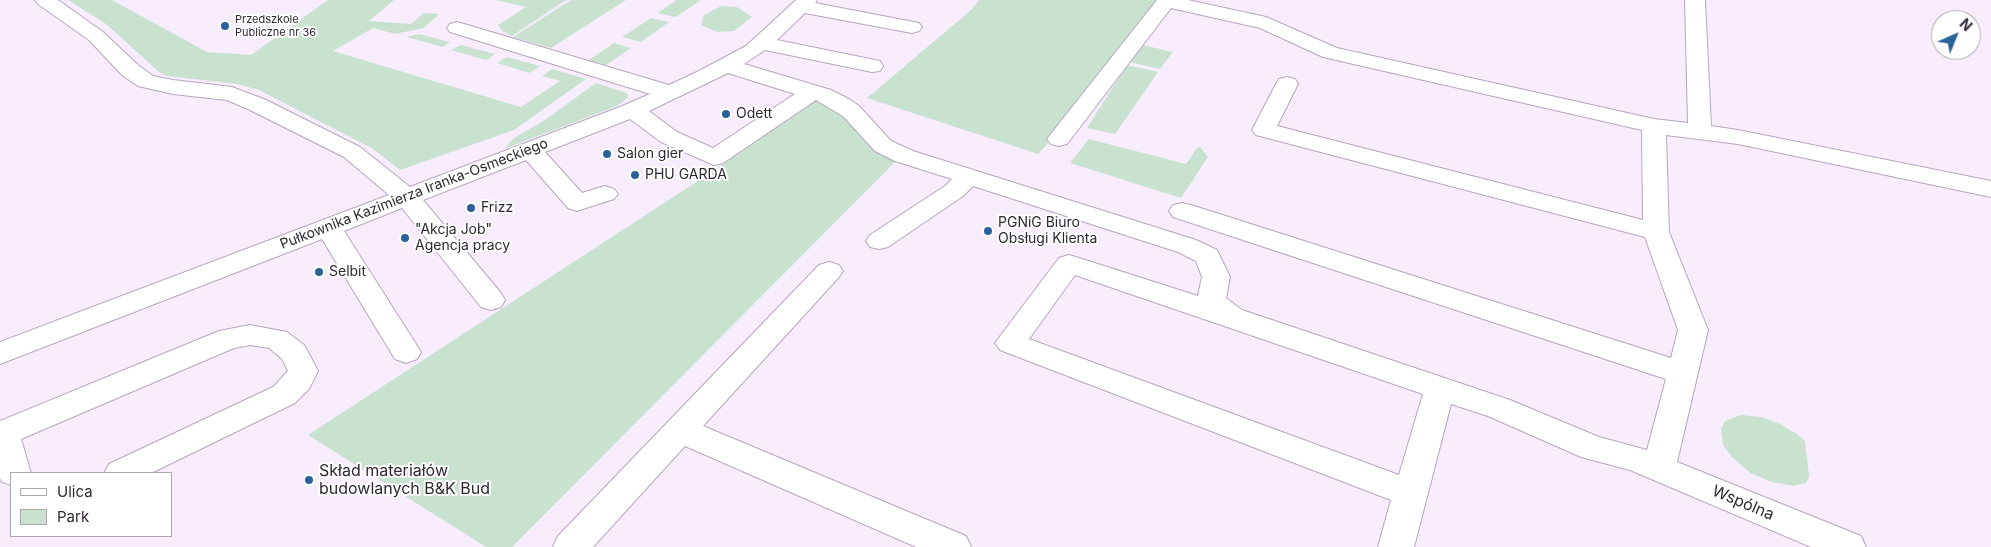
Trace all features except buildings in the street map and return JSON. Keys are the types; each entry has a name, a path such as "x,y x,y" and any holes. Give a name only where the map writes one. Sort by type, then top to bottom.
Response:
{"street":[{"path":"45,0 96,36 127,68 146,81 173,87 232,94 250,101 352,152 407,197 491,300"},
{"path":"1059,139 1167,0 1266,23 1330,53 1654,126 1738,137 1991,189"},
{"path":"1695,0 1700,132"},
{"path":"804,3 912,27"},
{"name":"Pułkownika Kazimierza Iranka-Osmeckiego","path":"0,353 633,110 725,65 760,43 784,24 804,3"},
{"path":"457,28 671,93"},
{"path":"760,43 872,66"},
{"path":"725,65 813,92 841,104 851,110 883,146 904,156 1187,246 1207,256 1216,277 1211,301 1232,317"},
{"path":"1287,84 1264,130 1656,232"},
{"path":"633,110 669,137 714,158 813,92"},
{"path":"1648,464 1683,373 1693,330 1656,232 1654,126"},
{"path":"530,150 578,203 605,194"},
{"path":"879,241 954,191 968,177"},
{"path":"1182,211 1683,373"},
{"path":"328,227 406,352"},
{"name":"Wspólna","path":"1410,493 1010,343 1069,264 1232,317 1499,408 1593,448 1648,464 1848,547"},
{"path":"571,547 829,271"},
{"path":"14,472 1,434 229,338 250,335 277,339 293,352 303,371 298,381 284,395 123,472"},
{"path":"1396,547 1440,388"},
{"path":"680,430 953,547"}],"green space":[{"path":"68,0 112,0 207,52 251,55 328,0 394,0 369,21 411,24 424,13 439,14 424,28 395,34 373,28 333,51 521,107 560,81 542,76 552,69 586,79 514,130 400,170 373,149 259,90 237,84 166,76 106,24"},
{"path":"496,0 566,0 512,36 502,31 498,25 526,7"},
{"path":"571,0 626,0 551,48 513,37"},
{"path":"676,0 701,0 676,17 658,13"},
{"path":"979,0 1159,0 1073,116 1038,154 867,98 970,11"},
{"path":"721,6 737,7 752,17 734,31 717,32 701,25 704,15"},
{"path":"651,18 669,22 641,42 622,37"},
{"path":"419,34 450,42 442,47 407,37"},
{"path":"614,43 631,48 606,65 589,60"},
{"path":"461,45 495,54 486,60 451,50"},
{"path":"1142,45 1173,52 1160,69 1129,62"},
{"path":"507,57 540,66 530,73 497,63"},
{"path":"1127,65 1158,72 1115,134 1087,128"},
{"path":"596,83 629,95 617,106 504,149 514,138 542,122"},
{"path":"815,100 828,106 848,120 868,145 896,161 512,547 486,547 308,435 707,175"},
{"path":"1089,139 1186,164 1197,148 1200,147 1208,157 1181,198 1070,163"},
{"path":"1741,415 1762,417 1780,424 1805,441 1809,476 1806,483 1794,486 1772,482 1750,473 1732,457 1723,445 1721,429 1725,421"}],"place":[{"name":"Przedszkole Publiczne nr 36","path":"225,26"},
{"name":"Odett","path":"726,114"},
{"name":"Salon gier","path":"607,154"},
{"name":"PHU GARDA","path":"635,175"},
{"name":"Frizz","path":"471,208"},
{"name":"PGNiG Biuro Obsługi Klienta","path":"988,231"},
{"name":"\"Akcja Job\" Agencja pracy","path":"405,238"},
{"name":"Selbit","path":"319,272"},
{"name":"Skład materiałów budowlanych B&K Bud","path":"309,480"}]}
